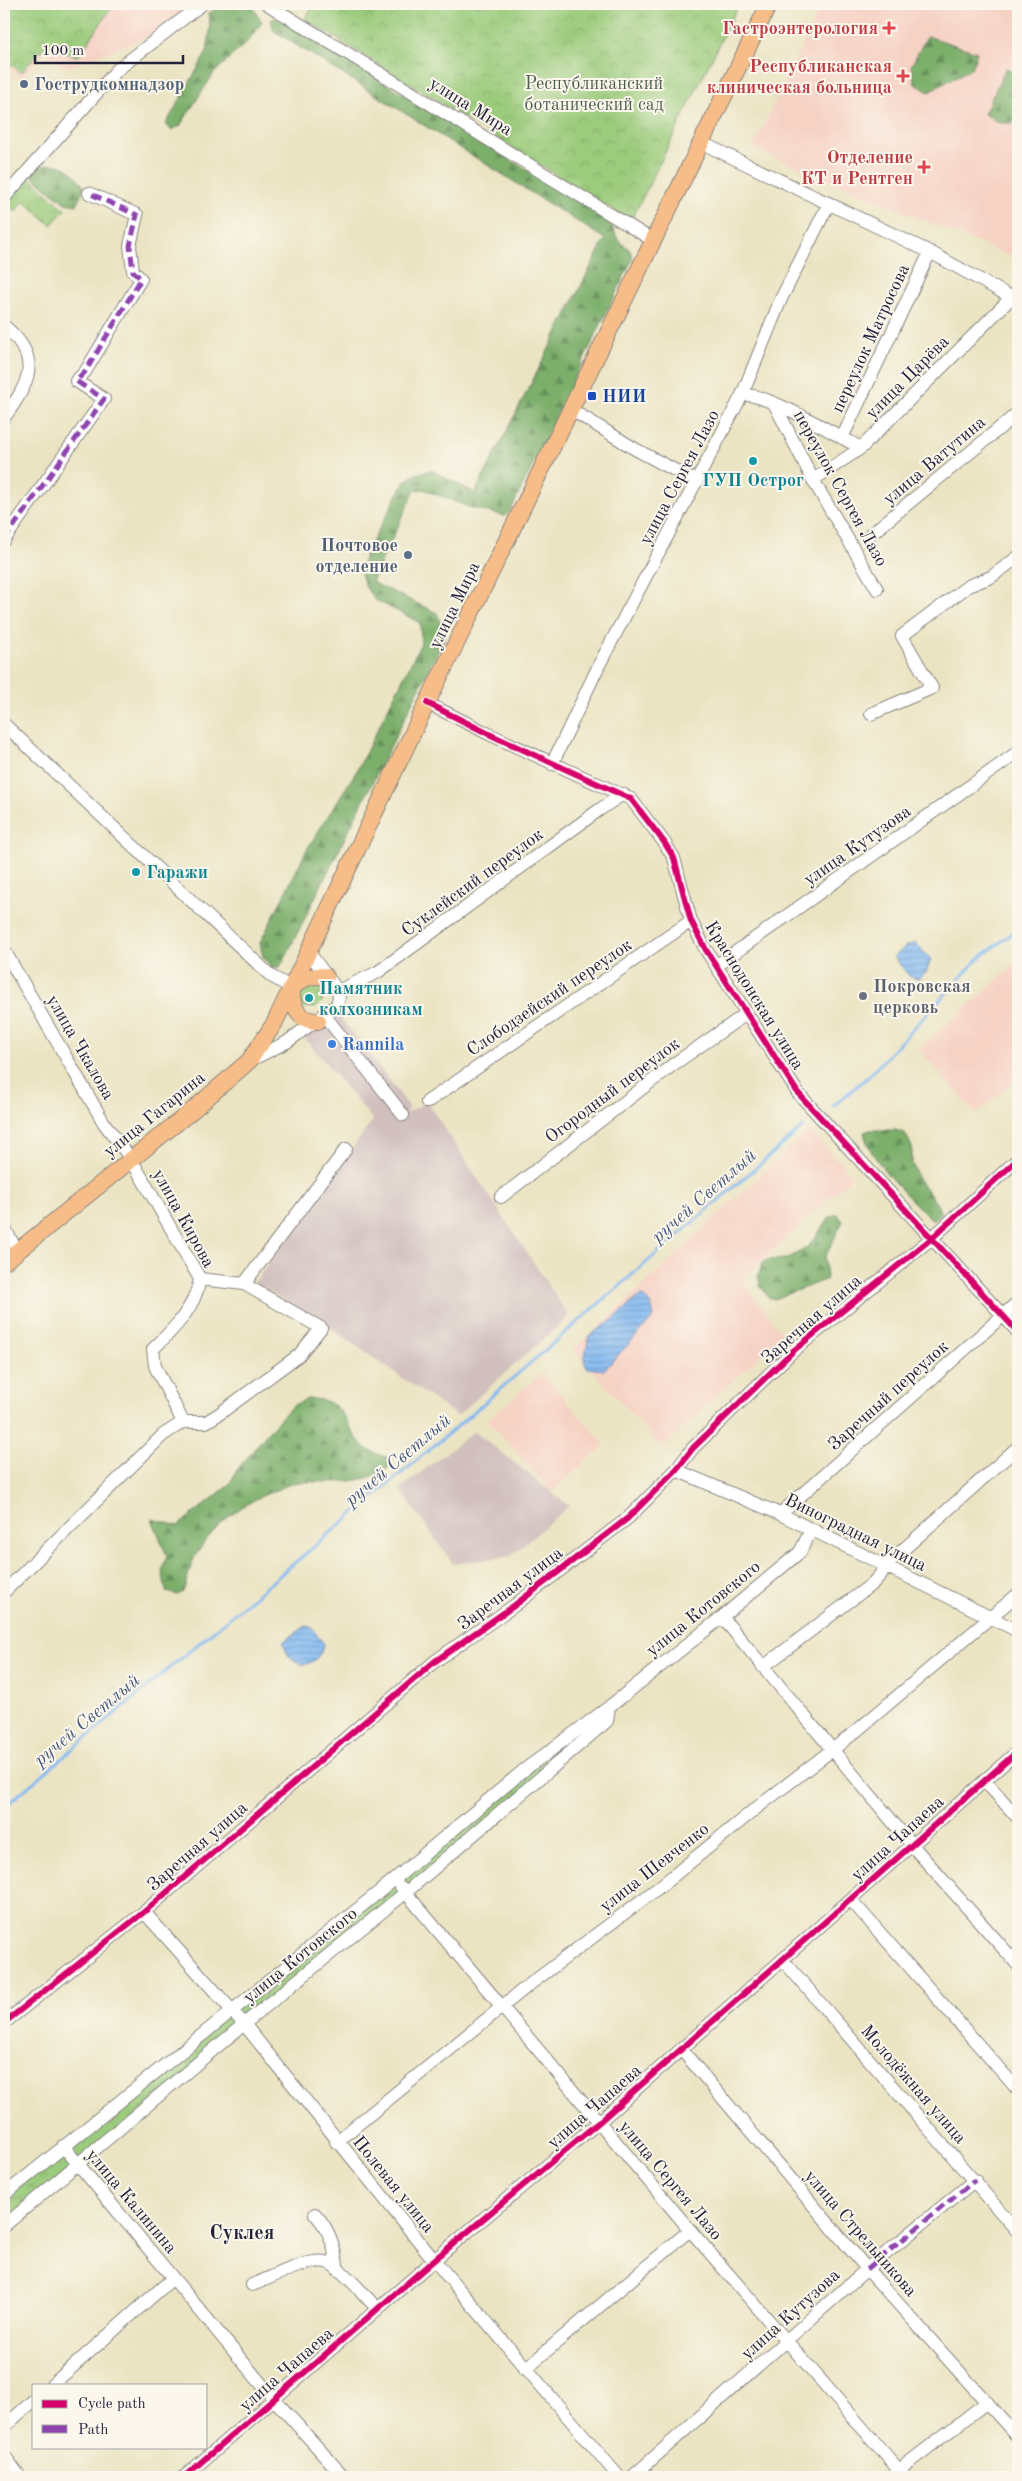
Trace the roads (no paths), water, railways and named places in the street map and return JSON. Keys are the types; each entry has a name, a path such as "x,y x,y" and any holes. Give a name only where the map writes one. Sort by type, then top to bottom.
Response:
{"main road":[{"name":"улица Мира","path":"292,988 427,703 769,4"},
{"path":"321,1019 305,1020 298,1015 293,1001 292,988 306,977 317,975 326,977"},
{"name":"улица Гагарина","path":"4,1262 249,1061 274,1024 292,988"}],"street":[{"path":"4,198 117,70 202,4"},
{"name":"улица Мира","path":"267,4 654,241"},
{"path":"702,143 1015,294"},
{"path":"4,540 104,399 76,381 84,372 141,279 133,271 130,246 137,215 89,193"},
{"name":"улица Сергея Лазо","path":"552,764 599,665 742,395 781,299 829,203"},
{"name":"переулок Матросова","path":"842,438 930,252"},
{"name":"улица Царёва","path":"814,480 861,448 1015,294"},
{"path":"4,326 25,347 30,368 27,380 4,418"},
{"name":"переулок Сергея Лазо","path":"742,395 751,394 774,403 861,448"},
{"name":"переулок Сергея Лазо","path":"774,403 814,480 877,589"},
{"path":"572,410 635,449 697,482"},
{"name":"улица Ватутина","path":"871,534 1018,413"},
{"path":"871,714 932,688 902,636 968,586 991,577 1018,557"},
{"name":"Краснодонская улица","path":"427,703 552,764 623,794 638,806 674,858 692,921 716,966 798,1093 1004,1314 1018,1332"},
{"path":"4,724 271,976 292,988"},
{"name":"улица Кутузова","path":"716,966 1018,752"},
{"name":"Суклейский переулок","path":"338,991 378,972 623,794"},
{"name":"Слободзейский переулок","path":"427,1102 692,921"},
{"name":"улица Чкалова","path":"4,950 104,1123 131,1159"},
{"path":"249,1061 270,1052 321,1019 337,1005 338,991 309,953"},
{"name":"Огородный переулок","path":"501,1197 674,1064 746,1014"},
{"path":"321,1019 403,1115"},
{"path":"244,1284 346,1149"},
{"name":"улица Кирова","path":"131,1159 200,1279 198,1294 177,1326 153,1348 155,1366 183,1422"},
{"name":"Заречная улица","path":"4,2023 144,1912 434,1662 515,1605 628,1518 676,1470 693,1448 793,1351 932,1238 1018,1159"},
{"path":"4,1226 17,1251"},
{"path":"4,1592 163,1435 183,1422 206,1422 219,1414 299,1355 321,1328 244,1284 200,1279"},
{"name":"Заречный переулок","path":"780,1514 1018,1302"},
{"path":"763,1666 872,1584 886,1565 1018,1447"},
{"name":"Виноградная улица","path":"676,1470 780,1514 1018,1631"},
{"name":"улица Котовского","path":"4,2195 396,1878 524,1770 609,1707 722,1617 800,1552 811,1530"},
{"path":"800,1552 822,1542 835,1542"},
{"name":"улица Шевченко","path":"336,2142 502,2007 662,1885 832,1750 1018,1594"},
{"path":"722,1617 911,1844 1018,1965"},
{"name":"улица Котовского","path":"4,2226 244,2024 405,1893 607,1721 609,1707"},
{"name":"улица Чапаева","path":"184,2477 434,2260 599,2122 1018,1751"},
{"path":"985,1781 1018,1818"},
{"name":"улица Сергея Лазо","path":"396,1878 405,1893 898,2475"},
{"path":"851,1900 1018,2090"},
{"name":"Полевая улица","path":"144,1912 244,2024 336,2142 525,2369 619,2477"},
{"name":"Молодёжная улица","path":"782,1960 975,2180 1018,2232"},
{"name":"улица Стрельникова","path":"681,2050 868,2269 1018,2437"},
{"name":"улица Калинина","path":"63,2146 274,2398 344,2477"},
{"name":"улица Кутузова","path":"632,2477 868,2269 975,2180"},
{"path":"315,2214 326,2226 331,2236 338,2270"},
{"path":"525,2369 690,2230"},
{"path":"252,2285 312,2261 328,2262 378,2309"},
{"name":"улица Калинина","path":"53,2384 174,2278"},
{"path":"4,2427 32,2402"},
{"path":"898,2475 987,2402"},
{"path":"4,2455 20,2477"}],"water":[{"path":"915,943 931,959 926,973 918,979 909,976 894,957 906,946"},
{"path":"642,1296 651,1304 654,1317 604,1370 587,1368 584,1361 589,1336"},
{"path":"306,1626 311,1627 324,1644 316,1659 301,1665 288,1655 283,1642"}],"waterway":[{"name":"ручей Светлый","path":"833,1106 869,1076 978,959 1018,929"},
{"name":"ручей Светлый","path":"4,1807 454,1429 803,1127"}],"place":[{"name":"Гастроэнтерология","path":"889,28"},
{"name":"Республиканская клиническая больница","path":"903,76"},
{"name":"Гострудкомнадзор","path":"24,84"},
{"name":"Отделение КТ и Рентген","path":"924,167"},
{"name":"НИИ","path":"592,396"},
{"name":"ГУП Острог","path":"753,461"},
{"name":"Почтовое отделение","path":"408,555"},
{"name":"Гаражи","path":"136,872"},
{"name":"Покровская церковь","path":"863,996"},
{"name":"Памятник колхозникам","path":"309,998"},
{"name":"Rannila","path":"332,1044"}],"district":[{"name":"Суклея","path":"242,2232"}],"park label":[{"name":"Республиканский ботанический сад","path":"594,94"}]}
